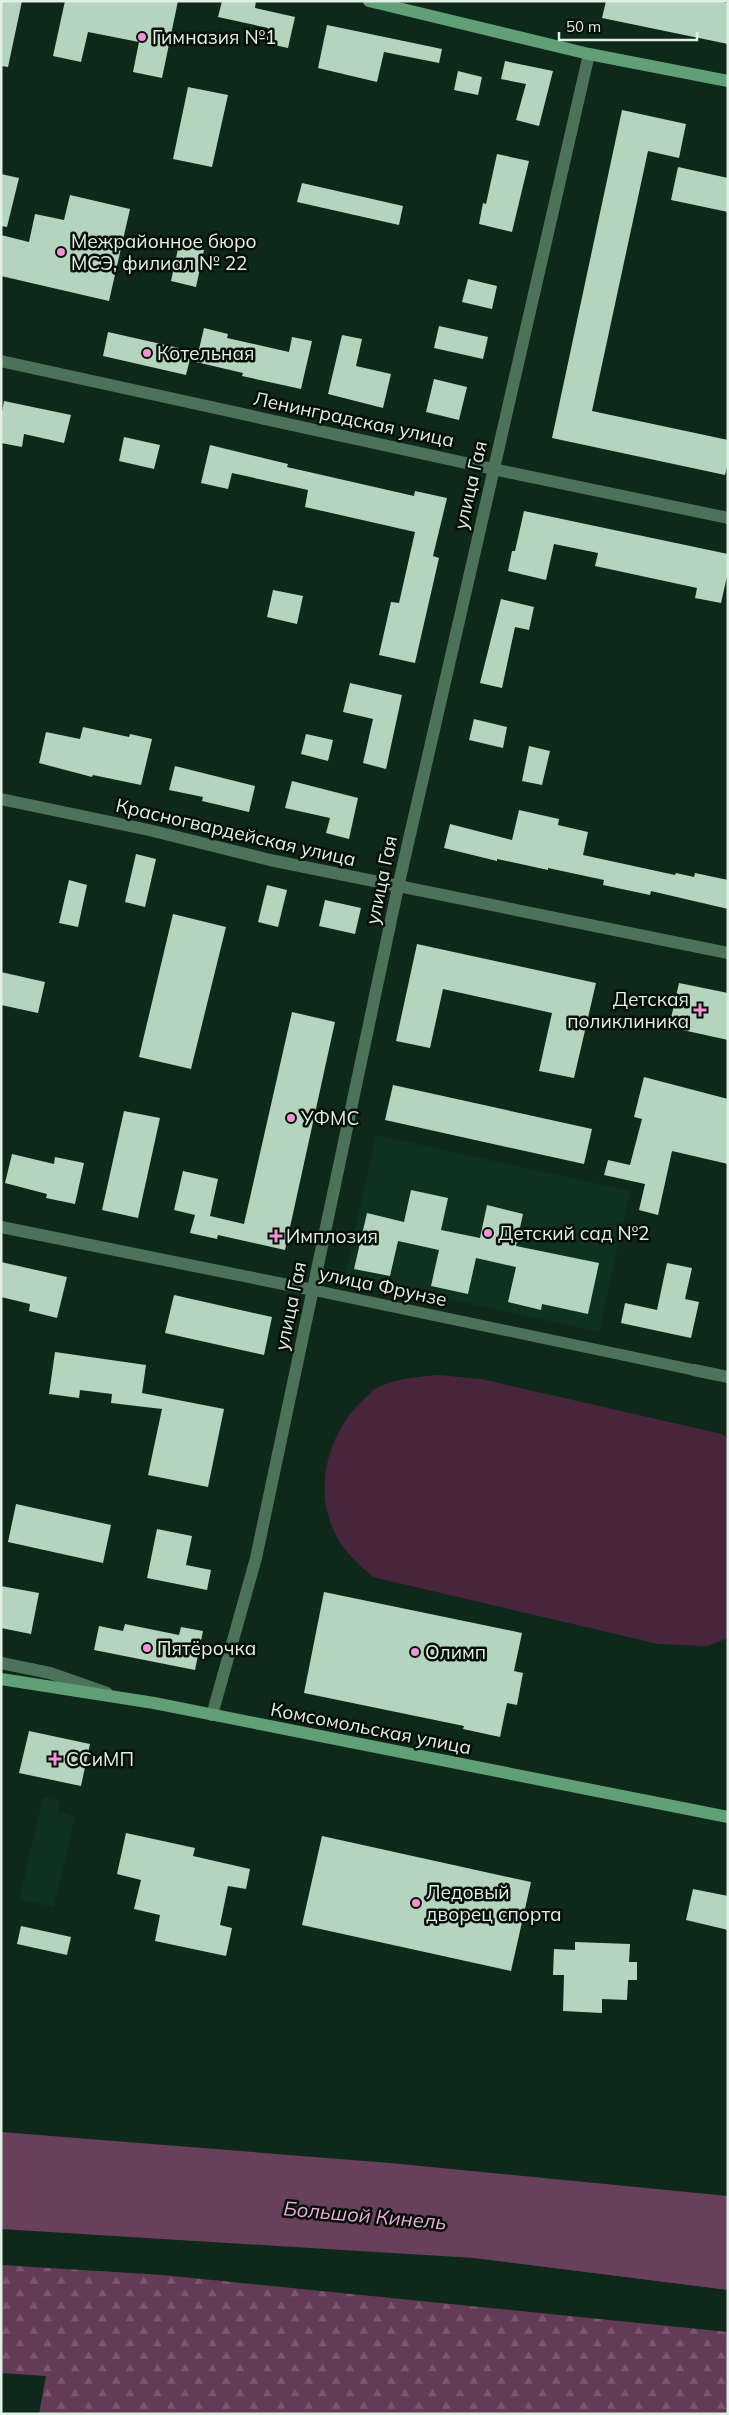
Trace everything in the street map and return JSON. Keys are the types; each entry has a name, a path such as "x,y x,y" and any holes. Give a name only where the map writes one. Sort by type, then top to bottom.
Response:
{"main road":[{"path":"369,1 589,54 728,81"},
{"name":"Комсомольская улица","path":"3,1677 109,1694 728,1818"}],"street":[{"name":"улица Гая","path":"212,1715 256,1558 398,887 589,54"},
{"name":"Ленинградская улица","path":"1,361 493,469 728,518"},
{"name":"Красногвардейская улица","path":"1,799 149,830 270,860 728,953"},
{"name":"улица Фрунзе","path":"1,1227 728,1377"},
{"path":"1,1664 50,1673 109,1694"}],"shaded area":[{"name":"Детский сад №2","path":"376,1135 630,1191 599,1332 345,1276"},
{"path":"438,1375 481,1379 722,1434 728,1439 728,1638 708,1646 658,1644 373,1577 354,1560 334,1532 326,1508 325,1475 334,1443 350,1414 375,1389 398,1380"},
{"path":"43,1797 60,1801 58,1812 75,1817 54,1907 19,1899"}],"green space":[{"path":"1,2265 163,2275 728,2332 728,2414 39,2414 46,2376 1,2373"}],"water":[{"name":"Большой Кинель","path":"1,2132 390,2163 728,2196 728,2290 474,2258 1,2229"}],"building":[{"path":"1,1 22,1 8,67 1,66"},
{"name":"Гимназия №1","path":"65,1 178,1 162,78 133,72 139,42 88,32 81,62 53,56"},
{"path":"222,1 256,1 255,8 295,17 288,48 265,43 268,28 218,17"},
{"path":"606,1 718,1 728,3 728,44 602,18"},
{"path":"327,25 442,49 439,63 384,52 377,82 318,68"},
{"path":"505,61 553,71 539,126 516,120 526,84 501,79"},
{"path":"458,71 482,77 478,95 454,90"},
{"path":"188,87 228,95 212,167 173,159"},
{"path":"622,110 686,124 679,158 648,151 592,411 728,440 728,463 725,475 552,438"},
{"path":"497,154 529,161 512,232 479,224 483,203 486,204"},
{"path":"678,167 728,178 728,212 671,200"},
{"path":"1,174 19,178 7,227 1,226"},
{"path":"302,183 403,206 399,225 297,202"},
{"name":"Межрайонное бюро МСЭ, филиал № 22","path":"70,195 130,209 109,301 1,276 1,235 29,242 35,214 64,220"},
{"path":"179,244 204,250 196,287 171,281"},
{"path":"468,279 497,286 492,309 462,302"},
{"path":"439,326 488,337 483,359 434,348"},
{"path":"204,328 228,334 227,338 289,352 292,337 312,341 301,389 242,376 243,373 196,362"},
{"name":"Котельная","path":"108,332 192,351 186,375 103,356"},
{"path":"342,335 362,339 356,366 391,374 383,408 328,394"},
{"path":"434,379 467,387 459,420 426,412"},
{"path":"4,401 71,415 64,443 24,434 22,447 1,443 1,417"},
{"path":"124,437 160,445 154,469 119,461"},
{"path":"210,445 288,464 287,467 414,496 415,491 447,498 433,556 439,558 415,663 379,655 391,602 399,603 415,532 305,507 308,490 232,473 228,489 201,483"},
{"path":"524,511 728,554 728,572 721,603 695,598 697,588 595,566 598,553 554,544 546,580 508,571 512,551 515,551"},
{"path":"273,590 303,596 297,624 267,617"},
{"path":"501,599 534,607 529,630 515,627 502,688 480,683"},
{"path":"350,683 402,695 386,769 363,763 373,719 343,712"},
{"path":"474,719 507,727 503,748 469,740"},
{"path":"83,727 129,737 130,734 152,739 141,785 93,775 92,777 39,763 46,732 80,739"},
{"path":"306,734 333,740 328,761 301,754"},
{"path":"529,746 550,751 542,785 522,781"},
{"path":"175,766 255,786 249,812 202,801 203,797 169,790"},
{"path":"292,781 358,798 349,839 326,833 330,818 285,808"},
{"path":"519,810 559,819 558,825 588,832 583,855 675,875 676,873 694,877 695,873 728,880 728,909 651,891 650,895 603,885 604,880 548,868 548,870 497,859 497,861 444,848 450,824 512,840"},
{"path":"136,854 156,859 145,907 125,902"},
{"path":"69,880 87,885 78,927 59,923"},
{"path":"267,885 287,890 278,927 258,922"},
{"path":"325,900 361,908 355,934 319,926"},
{"path":"173,914 226,927 191,1069 139,1057"},
{"path":"417,944 596,983 574,1078 539,1071 552,1013 443,989 430,1048 396,1041"},
{"path":"1,972 45,982 38,1013 1,1005"},
{"name":"Детская поликлиника","path":"679,983 728,993 728,1040 669,1027"},
{"name":"УФМС","path":"292,1012 335,1022 285,1250 218,1235 217,1239 190,1233 195,1215 174,1210 183,1171 218,1179 210,1216 244,1224"},
{"path":"644,1077 728,1099 728,1164 672,1151 658,1215 639,1210 645,1184 604,1175 608,1160 630,1165 642,1119 634,1117"},
{"path":"393,1085 592,1129 584,1164 385,1120"},
{"path":"124,1111 160,1118 138,1218 102,1210"},
{"path":"12,1154 54,1164 55,1157 84,1163 75,1204 46,1198 47,1194 5,1183"},
{"path":"411,1190 448,1198 441,1230 480,1238 487,1205 523,1214 516,1246 599,1263 588,1314 542,1304 541,1310 508,1302 516,1267 476,1258 468,1294 431,1286 439,1250 398,1241 390,1276 354,1269 367,1213 404,1222"},
{"path":"1,1262 67,1277 57,1318 29,1311 30,1304 1,1297"},
{"path":"667,1263 692,1268 685,1299 699,1302 691,1338 621,1323 625,1303 657,1310"},
{"path":"174,1295 272,1317 264,1355 165,1333"},
{"path":"55,1352 146,1365 142,1393 224,1409 208,1487 148,1475 162,1409 111,1403 112,1394 80,1390 79,1398 49,1394"},
{"path":"16,1504 111,1525 103,1563 8,1542"},
{"path":"157,1529 192,1536 186,1565 211,1570 207,1590 147,1578"},
{"path":"1,1586 39,1593 31,1634 1,1628"},
{"name":"Олимп","path":"324,1592 522,1633 514,1671 523,1673 517,1705 507,1703 500,1737 463,1729 464,1726 304,1693"},
{"name":"Пятёрочка","path":"125,1624 179,1635 181,1627 203,1631 195,1670 94,1650 99,1626 123,1631"},
{"name":"ССиМП","path":"29,1731 90,1744 81,1786 19,1773"},
{"path":"126,1833 195,1848 193,1856 250,1869 246,1889 228,1886 220,1925 232,1928 226,1956 155,1941 160,1915 134,1909 141,1880 117,1874"},
{"name":"Ледовый дворец спорта","path":"322,1836 531,1882 511,1971 302,1925"},
{"path":"693,1889 728,1896 728,1930 686,1920"},
{"path":"21,1926 71,1937 67,1955 17,1944"},
{"path":"575,1942 630,1944 629,1962 637,1962 637,1980 628,1980 627,2000 602,1999 602,2013 563,2011 564,1975 553,1975 554,1949 575,1950"}],"place":[{"name":"Гимназия №1","path":"142,37"},
{"name":"Межрайонное бюро МСЭ, филиал № 22","path":"61,252"},
{"name":"Котельная","path":"147,353"},
{"name":"Детская поликлиника","path":"700,1010"},
{"name":"УФМС","path":"291,1118"},
{"name":"Детский сад №2","path":"488,1233"},
{"name":"Имплозия","path":"276,1236"},
{"name":"Пятёрочка","path":"147,1648"},
{"name":"Олимп","path":"415,1652"},
{"name":"ССиМП","path":"55,1759"},
{"name":"Ледовый дворец спорта","path":"416,1903"}]}
